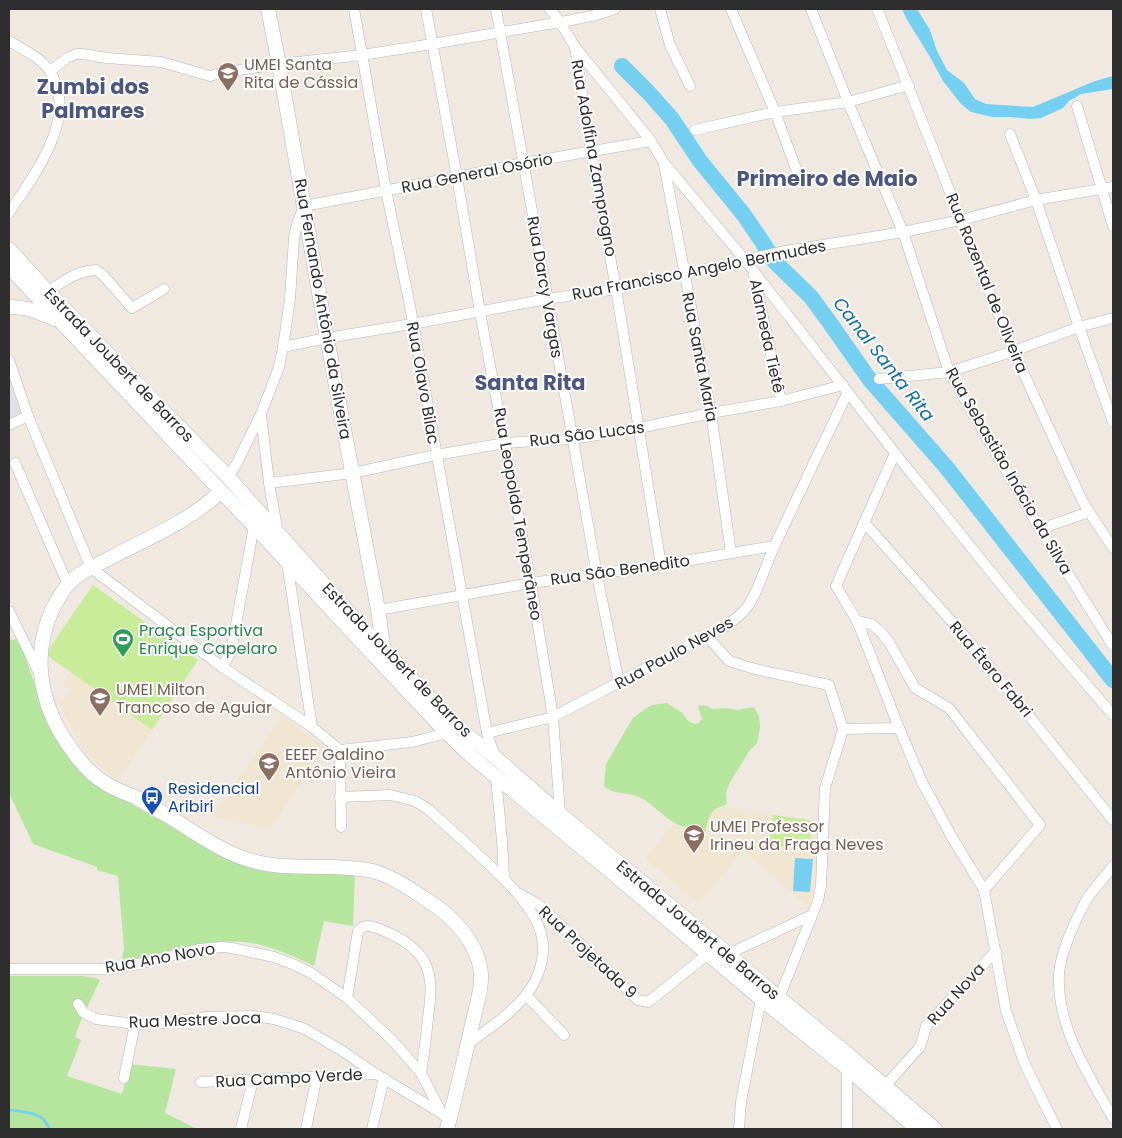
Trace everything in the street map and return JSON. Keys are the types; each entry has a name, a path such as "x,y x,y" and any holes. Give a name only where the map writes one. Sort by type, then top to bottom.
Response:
{"main road":[{"name":"Rua Fernando Antônio da Silveira","path":"268,9 384,651"},
{"name":"Estrada Joubert de Barros","path":"9,249 48,292 228,477 278,533 358,631 447,733 471,756 761,999 847,1068 917,1129"},
{"path":"10,308 22,294 24,266"},
{"name":"Estrada Joubert de Barros","path":"9,267 287,562 358,631 384,651 461,730 935,1129"},
{"path":"10,308 35,311 62,323"},
{"path":"220,492 198,511 185,519 91,568 68,584 50,613 42,647 41,678 51,715 59,732 79,761 90,772 105,783 138,799 225,850 252,861 283,866 340,867 378,872 394,879 440,909 455,922 473,946 480,963 481,979 468,1044 446,1121"},
{"path":"358,631 372,620 378,610"}],"street":[{"name":"Rua Olavo Bilac","path":"354,9 386,190 410,306 486,732 495,757"},
{"name":"Rua Leopoldo Temperâneo","path":"426,9 531,583 553,717 560,814"},
{"name":"Rua Darcy Vargas","path":"496,9 572,439 619,683"},
{"path":"550,9 575,47 651,141 664,163 745,260 894,453 1012,598 1113,715"},
{"path":"50,71 67,58 76,54 82,54 162,62 210,76 279,64 362,55 432,44 560,22 615,9"},
{"path":"660,9 670,45 690,86"},
{"path":"731,9 775,112 801,182"},
{"name":"Rua Sebastião Inácio da Silva","path":"811,9 903,232 949,372 1040,529 1113,646"},
{"name":"Rua Rozental de Oliveira","path":"878,9 960,220 1014,351 1077,489 1089,512 1113,548"},
{"path":"9,41 45,65 56,84 60,101 56,130 48,151 9,213"},
{"name":"Rua Adolfina Zamprogno","path":"575,47 661,565"},
{"path":"695,130 775,112 848,102 909,85"},
{"path":"1077,106 1113,226"},
{"path":"1010,134 1036,200 1113,422"},
{"name":"Rua General Osório","path":"304,206 524,163 651,141"},
{"name":"Rua Santa Maria","path":"664,163 711,413 731,553"},
{"name":"Rua Francisco Angelo Bermudes","path":"283,347 547,299 616,289 758,257 903,232 960,220 1036,200 1113,187"},
{"path":"228,477 236,465 261,414 275,378 283,347 290,299 294,238 304,206"},
{"path":"48,292 67,278 96,270 103,275 132,308 164,289"},
{"name":"Alameda Tietê","path":"753,271 781,401"},
{"path":"879,379 949,372 1079,327 1113,318"},
{"path":"9,360 28,416 91,568 222,667 312,727 340,750 412,742 447,733"},
{"name":"Rua São Lucas","path":"270,483 353,473 436,455 505,443 572,439 639,428 845,388"},
{"name":"Rua Paulo Neves","path":"486,732 553,717 707,636 742,614 754,594 845,388"},
{"path":"261,414 278,533"},
{"path":"9,425 28,416"},
{"path":"894,453 836,586 857,621 922,782 984,890 1006,1011 1028,1069 1058,1129"},
{"path":"15,464 68,584"},
{"path":"1040,529 1089,512"},
{"name":"Rua Étero Fabri","path":"864,522 967,639 1113,820"},
{"path":"222,667 231,652 254,526"},
{"name":"Rua São Benedito","path":"378,610 531,583 597,575 774,546"},
{"path":"287,562 312,727"},
{"path":"9,611 41,678"},
{"path":"857,621 871,624 880,631 889,642 915,688 949,708 1040,825 984,890"},
{"path":"707,636 729,661 755,669 829,685 842,729 840,743 825,788 821,886 818,901 779,998"},
{"path":"842,729 899,728"},
{"path":"340,750 341,827"},
{"path":"496,777 504,878"},
{"path":"340,797 390,795 415,801 428,809 504,878 533,914 542,938 542,960 538,974 526,995 506,1015 468,1044"},
{"path":"1113,866 1088,897 1065,947 1059,972 1059,993 1063,1016 1082,1063 1113,1118"},
{"name":"Rua Projetada 9","path":"514,891 538,904 638,1000 648,1002 708,954"},
{"path":"728,954 812,915"},
{"path":"347,998 360,928 365,925 387,932 405,940 419,954 427,968 430,980 430,999 421,1073"},
{"name":"Rua Ano Novo","path":"9,969 110,969 222,947 263,954 295,965 311,973 347,998 393,1041 421,1073 446,1121"},
{"name":"Rua Nova","path":"885,1086 919,1048 926,1026 996,951"},
{"path":"526,995 564,1035"},
{"path":"739,1129 741,1102 761,999"},
{"name":"Rua Mestre Joca","path":"78,1004 83,1012 96,1020 135,1024 165,1023 206,1017 254,1016 274,1019 305,1029 341,1050 446,1121"},
{"path":"124,1078 135,1024"},
{"path":"847,1068 847,1129"},
{"path":"306,1129 317,1076"},
{"name":"Rua Campo Verde","path":"201,1082 317,1076 380,1076"},
{"path":"372,1129 380,1076"},
{"path":"240,1129 253,1080"}],"shaded area":[{"path":"9,372 24,412 9,420"},
{"name":"UMEI Milton Trancoso de Aguiar","path":"70,672 152,730 118,780 99,766 83,748 59,704 70,689 62,684"},
{"name":"EEEF Galdino Antônio Vieira","path":"281,716 327,747 270,829 212,817"},
{"name":"UMEI Professor Irineu da Fraga Neves","path":"693,801 813,821 817,880 808,907 743,851 698,904 645,858"}],"green space":[{"name":"Praça Esportiva Enrique Capelaro","path":"93,585 198,660 152,730 48,656 50,647"},
{"path":"19,639 46,716 110,792 247,867 258,870 355,873 353,926 324,921 314,966 264,946 233,942 200,944 151,957 121,962 124,949 118,876 97,870 97,867 33,844 9,793 9,640"},
{"path":"667,703 689,721 696,724 702,718 698,707 700,705 708,706 712,709 726,708 738,710 754,707 759,716 760,728 757,743 750,750 729,784 726,793 727,804 713,811 705,832 678,825 639,797 614,792 604,786 606,764 633,718 652,705"},
{"path":"773,815 813,821 808,851 769,845"},
{"path":"9,976 82,976 100,980 75,1037 81,1040 67,1076 122,1094 130,1064 176,1069 165,1113 197,1129 9,1129"}],"water":[{"path":"902,9 917,9 930,30 937,51 947,70 964,83 975,99 986,104 1033,107 1095,81 1113,76 1113,89 1081,94 1069,101 1063,108 1041,118 992,117 971,112 961,104 943,81"},
{"path":"795,858 813,859 810,892 793,891"}],"waterway":[{"name":"Canal Santa Rita","path":"622,66 672,119 700,161 744,215 774,261 811,297 870,380 947,468 1113,680"},
{"path":"9,1110 36,1115 43,1119 50,1129"}],"place":[{"name":"UMEI Santa Rita de Cássia","path":"228,92"},
{"name":"Praça Esportiva Enrique Capelaro","path":"123,658"},
{"name":"UMEI Milton Trancoso de Aguiar","path":"100,717"},
{"name":"EEEF Galdino Antônio Vieira","path":"269,782"},
{"name":"Residencial Aribiri","path":"152,816"},
{"name":"UMEI Professor Irineu da Fraga Neves","path":"694,854"}],"district":[{"name":"Zumbi dos Palmares","path":"93,98"},
{"name":"Primeiro de Maio","path":"827,178"},
{"name":"Santa Rita","path":"530,382"}]}
